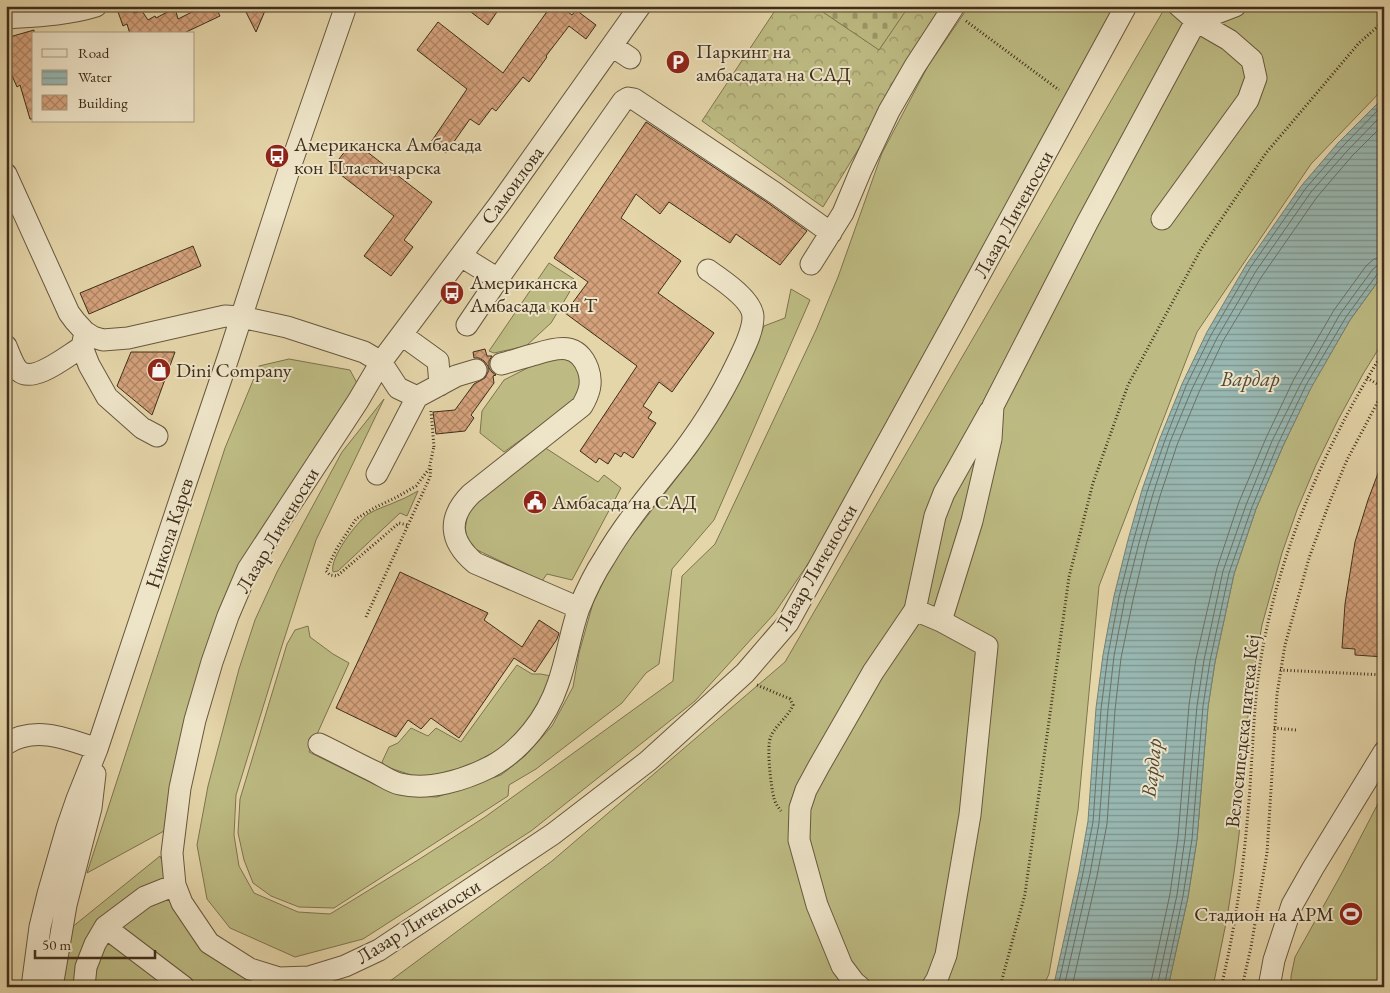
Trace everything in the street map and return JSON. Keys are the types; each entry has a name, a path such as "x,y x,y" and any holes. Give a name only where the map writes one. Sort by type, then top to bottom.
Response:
{"street":[{"path":"6,18 47,15 96,6"},
{"name":"Никола Карев","path":"32,987 40,927 58,859 77,799 97,749 290,167 346,6"},
{"name":"Самоилова","path":"381,362 461,256 640,6"},
{"name":"Лазар Личеноски","path":"381,362 358,401 248,569 228,616 212,662 195,720 180,788 172,853 175,885 182,903 208,943 250,968 279,978 309,978 345,966 379,950 448,905 561,828 648,761 746,673 788,623 1126,6"},
{"path":"1162,219 1248,100 1256,78 1252,60 1229,40 1196,21 1179,6"},
{"path":"860,987 842,966 817,906 799,840 800,808 806,790 873,672 915,610 935,516 944,493 993,406 1196,21 1235,6"},
{"path":"811,264 843,213 889,111 952,8"},
{"path":"612,46 630,58"},
{"path":"467,325 618,109 628,98 634,100 831,233"},
{"path":"6,174 69,313 83,339 89,365 107,397 142,428 157,436"},
{"path":"461,256 498,279"},
{"path":"319,744 398,784 416,787 436,785 471,775 492,766 526,740 548,707 558,685 579,608 590,584 620,533 688,444 721,393 751,330 753,313 750,307 737,292 708,270"},
{"path":"6,346 18,371 27,375 38,374 52,366 83,339 116,340 208,319 241,316 306,332 364,352 381,362 398,388 416,397"},
{"path":"402,336 438,361 440,385"},
{"path":"501,364 548,350 566,348 582,358 590,376 591,386 582,406 463,502 454,519 456,540 466,555 475,563 579,608"},
{"path":"377,474 416,397 456,376 476,370"},
{"path":"941,621 972,520 991,439 993,406"},
{"path":"915,610 941,621 987,646 970,815 946,955 932,987"},
{"path":"6,744 22,736 36,734 65,738 97,749"},
{"name":"Никола Карев","path":"52,987 66,905 91,808 97,749"},
{"path":"1269,987 1274,960 1292,905 1384,752"},
{"path":"84,987 86,967 95,944 105,928 145,897 175,885"},
{"path":"105,928 184,987"},
{"path":"322,987 345,966"}],"path":[{"path":"952,8 1075,101"},
{"path":"1000,987 1025,894 1069,577 1094,483 1128,385 1201,249 1266,153 1359,43 1384,21"},
{"name":"Велосипедска патека Кеј","path":"1221,987 1244,856 1257,687 1266,627 1287,556 1307,503 1335,438 1367,377 1384,350"},
{"path":"1242,987 1254,931 1267,853 1274,728 1280,670 1293,613 1309,558 1330,501 1347,460 1384,389 1367,377"},
{"path":"366,617 430,477 434,446 431,408 440,385"},
{"path":"407,525 399,523 337,576 330,575 326,571 337,548 356,519 416,486 429,469 434,446"},
{"path":"1280,670 1384,675"},
{"path":"750,682 790,699 793,705 790,712 770,737 769,745 774,800 784,816"},
{"path":"1274,728 1296,730"}],"green space":[{"path":"778,6 946,6 823,207 702,121"},
{"path":"814,6 909,6 879,50"},
{"path":"969,6 1115,6 845,509 774,614 695,701 531,831 363,939 295,957 230,928 207,899 197,845 208,786 239,669 255,620 277,572 342,452 384,399 316,540 236,795 234,835 239,866 254,893 298,912 330,914 418,860 485,817 673,681 682,576 715,544 816,330 838,277 882,153 928,66"},
{"path":"1166,6 1384,6 1384,88 1311,164 1197,332 1099,586 1078,810 1049,974 1043,987 382,987 552,861 785,662"},
{"path":"549,263 574,279 569,293 551,323 526,346 494,353 489,351"},
{"path":"1384,273 1384,340 1363,374 1316,465 1297,510 1282,553 1262,625 1248,716 1239,835 1234,873 1213,987 1168,987 1188,897 1197,839 1208,707 1215,662 1234,574 1256,509 1311,387 1350,320"},
{"path":"791,289 810,300 714,520 672,569 659,664 646,673 622,703 536,769 509,785 508,796 334,908 299,907 271,896 253,883 244,860 238,833 240,799 287,644 295,630 308,626 310,637 349,663 309,752 378,786 413,796 437,797 501,775 525,756 552,726 573,687 579,653 593,603 614,559 696,453 728,403 752,356 764,326 785,318"},
{"path":"553,355 572,361 579,374 582,388 569,405 504,452 480,433 482,411 504,380"},
{"path":"289,359 350,370 359,387 237,574 164,831 87,873 225,448 259,366"},
{"path":"544,447 598,482 604,475 621,488 572,580 547,574 542,581 475,549 464,536 468,512 479,500"},
{"path":"418,491 407,516 400,513 338,571 333,572 335,558 339,550 363,518"},
{"path":"517,665 532,674 551,676 547,691 520,734 498,750 462,769 422,778 387,767 382,762 389,747 398,743 411,728 428,736 436,728 461,742"},
{"name":"Стадион на АРМ","path":"1384,792 1384,987 1291,987 1295,957"},
{"path":"160,856 198,943 295,987 60,987 71,928"}],"water":[{"name":"Вардар","path":"1384,97 1384,273 1350,320 1311,388 1256,509 1234,574 1215,662 1208,707 1197,839 1188,897 1168,987 1053,987 1079,872 1088,821 1096,708 1114,596 1142,490 1160,438 1182,384 1207,332 1246,265 1302,185 1338,143"}],"building":[{"path":"116,6 132,6 134,13 142,11 148,20 175,8 178,19 204,6 215,6 220,16 186,32 129,32 127,24 123,26"},
{"path":"243,6 267,6 256,32"},
{"path":"463,6 501,6 488,25"},
{"path":"551,6 560,6 572,15 576,10 596,25 586,39 569,26 529,82 523,77 496,111 492,108 479,125 470,119 446,153 431,142 467,89 417,50 438,22 503,73"},
{"path":"34,30 32,32 32,119 30,119 20,85 17,87 6,62 6,38"},
{"path":"646,122 807,231 780,265 736,234 730,243 669,202 660,214 636,194 621,218 681,261 658,293 714,333 672,392 659,382 643,406 652,412 648,418 656,423 633,458 624,452 621,457 615,453 608,464 599,458 596,463 580,451 637,366 565,313 588,282 554,258"},
{"path":"353,141 432,202 404,240 413,247 391,276 364,256 394,216 332,168"},
{"path":"193,246 201,266 89,314 80,293"},
{"path":"485,349 487,356 492,356 489,361 489,368 496,375 493,376 494,383 471,415 474,418 465,431 436,434 433,412 455,410 474,384 485,378 488,366 479,358 474,358 473,352"},
{"path":"131,352 175,352 152,415 117,386"},
{"path":"1383,460 1384,657 1355,655 1355,649 1342,648 1345,604 1355,542"},
{"path":"400,572 488,613 484,620 522,647 539,620 559,633 535,672 514,658 459,738 431,718 421,729 408,720 396,737 336,708"}],"place":[{"name":"Паркинг на амбасадата на САД","path":"678,62"},
{"name":"Американска Амбасада кон Пластичарска","path":"277,156"},
{"name":"Американска Амбасада кон Т","path":"452,293"},
{"name":"Dini Company","path":"159,370"},
{"name":"Амбасада на САД","path":"535,502"},
{"name":"Стадион на АРМ","path":"1351,914"}]}
